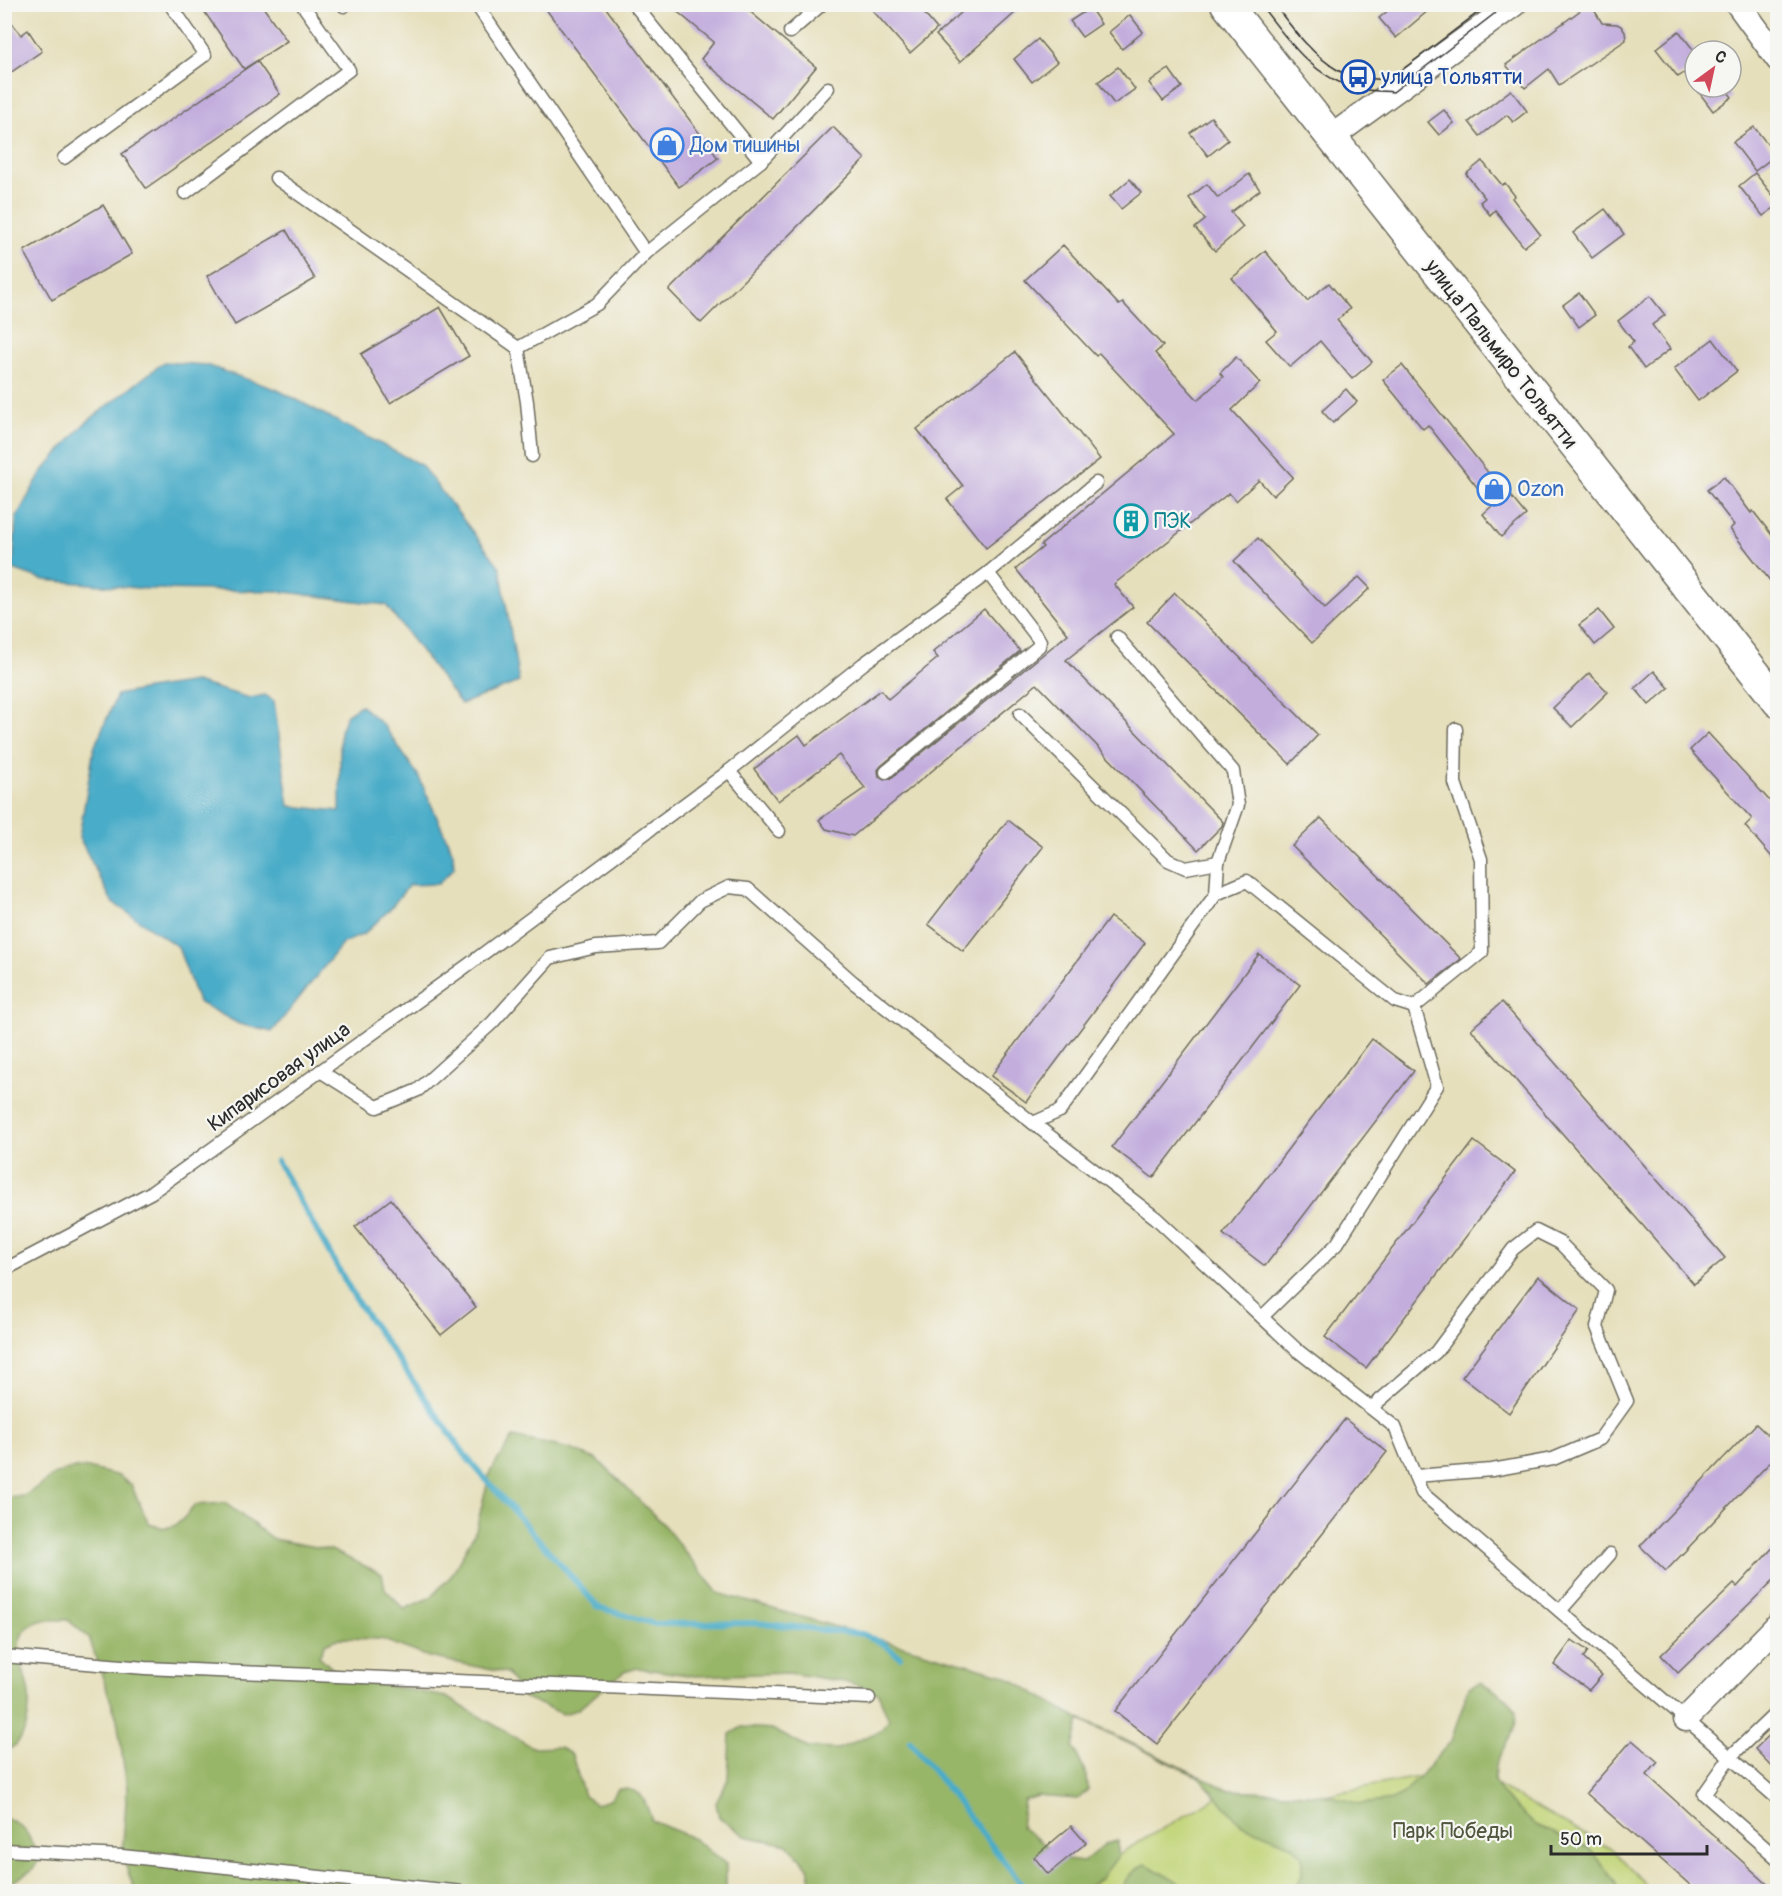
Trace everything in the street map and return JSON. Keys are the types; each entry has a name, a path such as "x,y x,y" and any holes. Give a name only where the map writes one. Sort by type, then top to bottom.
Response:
{"street":[{"name":"улица Пальмиро Тольятти","path":"1226,4 1778,702"},
{"path":"1330,138 1514,4"},
{"path":"1738,4 1778,58"},
{"path":"1686,1719 1778,1625"}],"lane":[{"path":"64,158 205,56 170,4"},
{"path":"184,193 349,70 302,4"},
{"path":"476,4 646,253"},
{"path":"634,4 761,161"},
{"path":"790,32 822,4"},
{"path":"518,348 597,304 646,253 761,161 828,88"},
{"path":"276,178 518,348 527,402 532,456"},
{"name":"Кипарисовая улица","path":"4,1270 152,1192 468,965 729,771 863,664 988,573 1096,483"},
{"path":"886,772 1039,646 1040,641 988,573"},
{"path":"1117,637 1233,771 1238,805 1218,862 1216,894"},
{"path":"1020,714 1168,860 1186,868 1218,862"},
{"path":"1414,1007 1482,952 1481,859 1455,783 1456,729"},
{"path":"729,771 778,831"},
{"path":"1033,1123 1060,1111 1216,894 1246,881 1395,1001 1414,1007"},
{"path":"320,1071 377,1107 418,1090 492,1023 550,958 596,947 658,943 700,902 729,887 748,889 853,982 1156,1218 1297,1350 1395,1427 1422,1493 1778,1799"},
{"path":"1262,1317 1337,1244 1437,1086 1414,1007"},
{"path":"1371,1408 1436,1352 1512,1249 1536,1231 1560,1243 1606,1290 1597,1327 1627,1401 1600,1439 1553,1459 1492,1470 1415,1476"},
{"path":"1560,1611 1610,1554"},
{"path":"4,1656 145,1668 869,1698"},
{"path":"1778,1711 1730,1757 1704,1794 1778,1859"},
{"path":"4,1850 122,1856 462,1892"}],"green space":[{"path":"513,1437 570,1449 598,1460 662,1523 718,1593 1004,1675 1072,1715 1229,1790 1325,1795 1361,1804 1392,1800 1404,1794 1451,1741 1469,1687 1481,1682 1507,1698 1517,1712 1515,1727 1495,1766 1494,1780 1500,1792 1535,1825 1588,1847 1615,1881 1620,1891 1295,1891 1302,1875 1302,1856 1292,1845 1242,1825 1199,1777 1080,1720 1073,1747 1087,1776 1088,1790 1078,1799 1037,1796 1024,1800 1021,1827 1067,1860 1083,1862 1105,1844 1118,1841 1118,1856 1101,1879 1089,1886 1070,1892 810,1891 811,1881 808,1867 788,1845 745,1836 719,1817 716,1803 728,1779 730,1734 742,1727 772,1729 808,1748 838,1749 880,1731 889,1720 878,1693 851,1683 789,1673 695,1676 638,1668 624,1672 577,1710 563,1714 523,1697 507,1673 429,1657 381,1639 339,1638 325,1644 319,1656 340,1676 446,1697 534,1748 560,1747 572,1755 584,1796 596,1804 610,1800 618,1789 633,1790 638,1793 645,1801 652,1821 691,1837 726,1864 726,1891 135,1891 122,1856 127,1788 117,1719 89,1638 68,1620 40,1621 29,1627 22,1635 19,1644 29,1695 28,1714 21,1739 5,1751 5,1498 24,1496 56,1474 70,1469 88,1468 119,1476 131,1485 149,1524 158,1527 176,1525 195,1505 225,1503 273,1539 331,1550 382,1574 385,1589 404,1609 431,1597 451,1576 476,1530 490,1472"},
{"name":"Парк Победы","path":"1464,1768 1615,1851 1651,1891 1053,1892 1229,1790 1325,1795"},
{"path":"5,1818 23,1829 39,1860 31,1871 7,1885 5,1889"},
{"path":"1146,1864 1189,1891 1120,1891 1130,1875"}],"water":[{"path":"164,362 206,365 278,390 421,465 500,567 519,682 461,704 386,605 278,591 148,589 44,580 13,569 16,518 41,473 84,424"},
{"path":"195,682 250,698 265,695 274,701 289,806 340,811 340,731 347,714 361,705 384,726 418,775 453,853 454,868 438,884 409,885 389,910 364,934 343,943 272,1032 239,1024 198,1002 178,947 112,902 79,837 94,748 117,695"}],"building":[{"path":"199,4 261,4 287,41 244,69"},
{"path":"542,4 603,4 718,158 679,187"},
{"path":"668,4 741,4 816,67 773,119 701,59 714,42"},
{"path":"867,4 916,4 937,29 910,53"},
{"path":"971,4 1025,4 960,62 936,35"},
{"path":"1396,4 1436,4 1396,38 1379,18"},
{"path":"1585,7 1593,8 1602,23 1621,26 1626,40 1559,85 1549,69 1525,88 1506,65"},
{"path":"1090,8 1101,24 1082,37 1070,21"},
{"path":"4,12 21,35 28,30 42,51 4,77"},
{"path":"1130,15 1143,32 1122,49 1109,32"},
{"path":"1679,31 1685,39 1683,39 1683,74 1678,77 1656,49"},
{"path":"1038,39 1057,62 1032,82 1014,59"},
{"path":"257,61 280,94 146,188 122,154"},
{"path":"1118,67 1135,89 1114,104 1098,82"},
{"path":"1169,69 1182,87 1163,101 1149,83"},
{"path":"1511,90 1527,111 1513,122 1507,115 1480,136 1469,122"},
{"path":"1704,99 1729,99 1713,111"},
{"path":"1444,110 1454,123 1439,135 1428,122"},
{"path":"1211,117 1228,140 1208,156 1190,133"},
{"path":"833,127 865,159 701,323 669,290"},
{"path":"1754,127 1776,155 1755,171 1733,142"},
{"path":"1482,161 1502,185 1505,183 1515,196 1512,198 1540,234 1524,247 1495,210 1490,215 1480,202 1485,198 1466,174"},
{"path":"1755,173 1778,202 1778,205 1763,216 1739,186"},
{"path":"1249,174 1260,190 1231,212 1243,227 1215,251 1195,228 1205,220 1189,198 1207,184 1218,198"},
{"path":"1130,179 1141,193 1121,209 1110,196"},
{"path":"103,205 132,254 52,300 24,251"},
{"path":"1605,209 1624,234 1592,258 1573,233"},
{"path":"286,230 315,279 235,325 207,276"},
{"path":"1063,245 1119,305 1123,303 1163,346 1155,353 1198,400 1223,377 1220,373 1236,357 1260,383 1232,410 1293,477 1273,496 1259,480 1236,501 1229,493 1114,584 1133,607 1066,660 1223,822 1222,826 1198,850 1037,684 853,836 826,829 819,820 865,788 839,755 778,801 754,769 799,735 806,745 881,690 888,699 938,658 933,652 984,609 1020,651 881,766 878,770 879,777 884,780 891,778 1068,634 1016,569 1043,547 1041,545 1174,434 1099,353 1096,356 1025,280"},
{"path":"1265,251 1307,301 1329,283 1350,309 1337,320 1372,362 1352,379 1320,341 1290,367 1266,340 1277,331 1232,278"},
{"path":"1579,293 1595,315 1579,327 1563,305"},
{"path":"1650,296 1665,315 1652,325 1670,349 1644,369 1628,347 1634,342 1618,321"},
{"path":"440,307 469,356 390,403 361,354"},
{"path":"1713,339 1737,371 1698,401 1674,369"},
{"path":"1015,352 1100,459 986,548 947,499 963,486 917,429"},
{"path":"1402,365 1506,495 1508,493 1526,515 1501,537 1483,514 1492,506 1428,425 1423,429 1383,380"},
{"path":"1346,389 1357,402 1333,423 1322,411"},
{"path":"1724,477 1751,513 1753,511 1778,543 1778,591 1730,529 1734,525 1707,490"},
{"path":"1258,538 1325,608 1359,577 1370,588 1312,643 1234,561"},
{"path":"1175,593 1318,735 1290,764 1147,622"},
{"path":"1599,610 1614,629 1595,645 1579,625"},
{"path":"1654,671 1669,688 1649,705 1635,688"},
{"path":"1589,673 1608,692 1572,727 1553,708"},
{"path":"1708,733 1778,810 1778,864 1745,826 1752,819 1690,750"},
{"path":"1321,818 1461,959 1429,984 1292,846"},
{"path":"1008,820 1043,847 963,951 928,924"},
{"path":"1110,917 1145,943 1026,1102 991,1076"},
{"path":"1259,954 1300,985 1153,1178 1112,1147"},
{"path":"1502,1002 1725,1258 1694,1284 1471,1029"},
{"path":"1372,1039 1414,1071 1265,1266 1223,1234"},
{"path":"1474,1141 1515,1172 1366,1368 1325,1337"},
{"path":"391,1199 476,1307 441,1335 355,1227"},
{"path":"1538,1276 1580,1310 1509,1413 1462,1377"},
{"path":"1345,1419 1387,1452 1157,1744 1115,1711"},
{"path":"1756,1424 1778,1445 1778,1454 1666,1571 1640,1546"},
{"path":"1778,1542 1778,1576 1678,1673 1661,1655 1734,1584 1737,1587"},
{"path":"1572,1640 1588,1651 1583,1658 1602,1675 1589,1690 1554,1665"},
{"path":"1778,1727 1778,1773 1755,1749"},
{"path":"1632,1740 1658,1762 1647,1775 1776,1892 1698,1892 1586,1793"},
{"path":"1071,1826 1086,1843 1048,1874 1034,1857"}],"waterway":[{"path":"277,1161 358,1303 468,1459 598,1607 655,1624 757,1623 862,1634 884,1644 900,1657"},
{"path":"910,1741 1028,1892"}],"tram line":[{"path":"1260,4 1290,43 1327,75 1356,88 1393,92 1507,4"},
{"path":"1274,4 1304,41 1329,65 1351,76 1389,80 1489,4"}],"place":[{"name":"улица Тольятти","path":"1358,77"},
{"name":"Дом тишины","path":"667,145"},
{"name":"Ozon","path":"1494,489"},
{"name":"ПЭК","path":"1131,521"}]}
